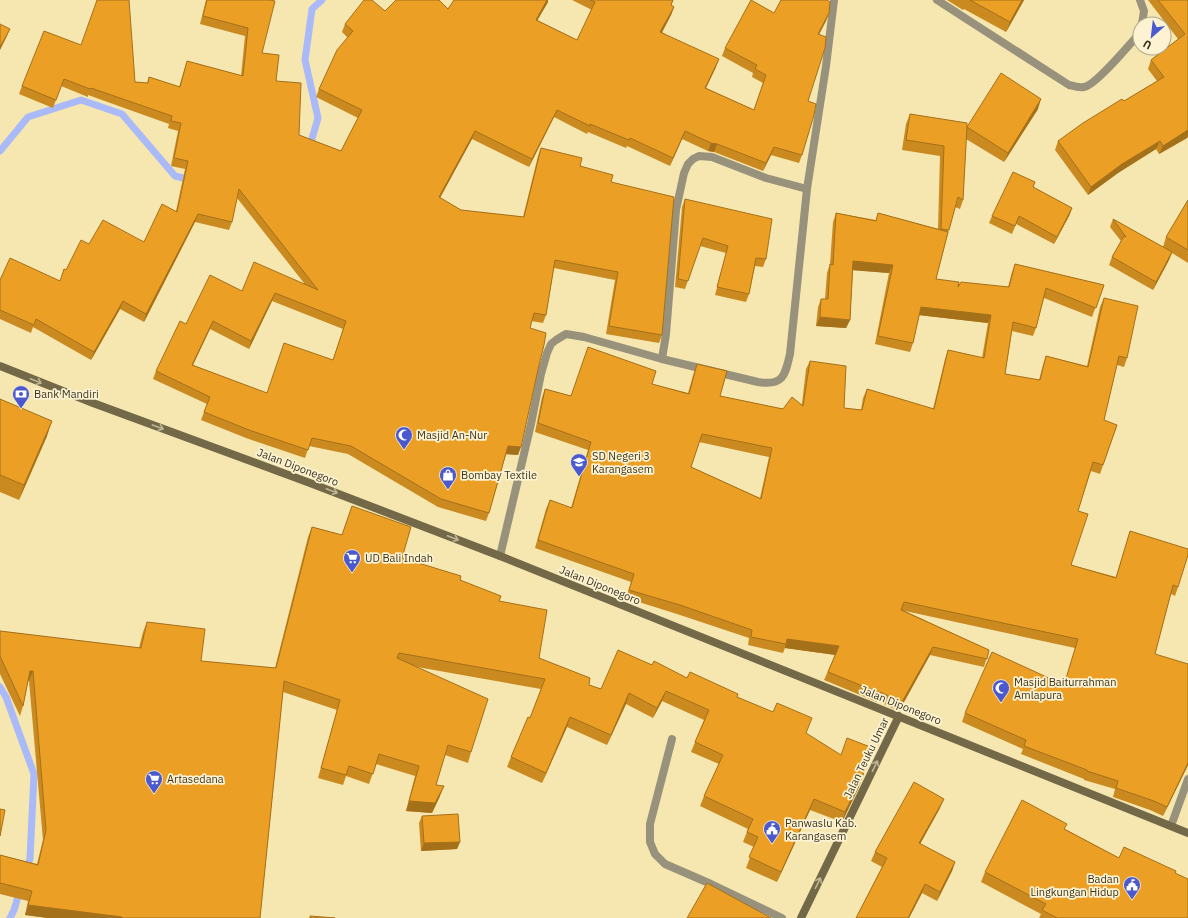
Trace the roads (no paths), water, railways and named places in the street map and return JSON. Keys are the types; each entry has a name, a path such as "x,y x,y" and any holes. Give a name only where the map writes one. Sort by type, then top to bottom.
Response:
{"street":[{"path":"500,556 531,424 541,374 547,353 551,344 556,340 566,334 584,337 662,359 770,384 777,382 787,369 790,354 807,189 826,66 834,0"},
{"path":"937,0 1069,85 1077,87 1084,88 1091,84 1132,42"},
{"path":"1140,0 1144,11 1143,16"},
{"path":"662,359 666,334 676,210 684,173 688,164 699,156 712,157 766,178 807,189"},
{"name":"Jalan Diponegoro","path":"0,366 93,403 310,483 500,556 1188,833"},
{"name":"Jalan Teuku Umar","path":"801,918 899,716"},
{"path":"672,739 650,824 650,842 655,854 665,864 782,918"},
{"path":"1171,826 1188,779"}],"waterway":[{"path":"309,149 318,118 305,60 312,9 322,0"},
{"path":"0,151 28,117 81,100 122,114 175,176 191,180"},
{"path":"0,687 6,697 34,774 30,859 26,870"},
{"path":"10,918 20,890"}],"place":[{"name":"Bank Mandiri","path":"21,409"},
{"name":"Masjid An-Nur","path":"404,450"},
{"name":"SD Negeri 3 Karangasem","path":"579,477"},
{"name":"Bombay Textile","path":"448,490"},
{"name":"UD Bali Indah","path":"352,573"},
{"name":"Masjid Baiturrahman Amlapura","path":"1001,703"},
{"name":"Artasedana","path":"154,794"},
{"name":"Panwaslu Kab. Karangasem","path":"772,844"},
{"name":"Badan Lingkungan Hidup","path":"1132,900"}]}
